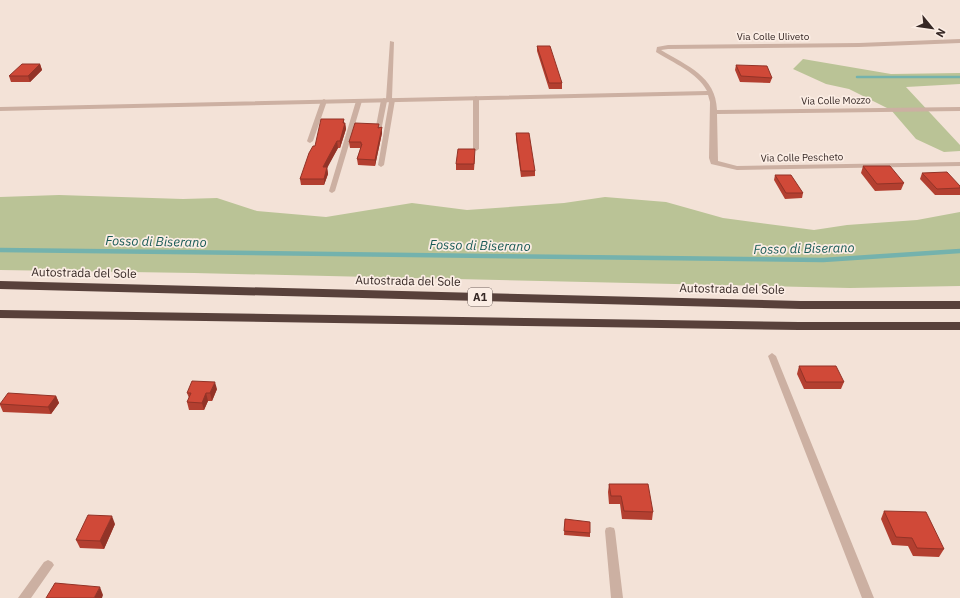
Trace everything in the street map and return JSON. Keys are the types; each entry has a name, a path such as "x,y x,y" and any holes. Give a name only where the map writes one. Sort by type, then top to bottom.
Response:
{"highway":[{"name":"Autostrada del Sole","path":"0,285 802,305 960,305"},
{"name":"A1","path":"0,314 799,326 960,326"}],"street":[{"name":"Via Colle Uliveto","path":"711,93 703,80 658,52 658,49 668,47 860,45 960,41"},
{"path":"0,109 711,93"},
{"name":"Via Colle Pescheto","path":"711,93 713,159 716,163 725,166 737,168 960,164"},
{"name":"Via Colle Mozzo","path":"712,112 960,109"}],"lane":[{"path":"381,165 392,42"},
{"path":"476,98 476,149"},
{"path":"332,191 360,100"},
{"path":"379,126 388,100"},
{"path":"310,141 324,101"},
{"path":"772,356 868,598"},
{"path":"610,531 617,598"},
{"path":"24,598 48,565"}],"green space":[{"path":"803,59 891,74 960,73 960,84 906,87 960,145 960,151 944,152 916,139 891,110 849,89 826,84 793,69"},
{"path":"59,195 183,199 217,198 257,211 326,217 412,203 467,210 564,203 605,197 666,202 723,218 814,230 847,225 917,220 960,212 960,286 850,288 0,270 0,197"}],"building":[{"path":"537,46 550,46 562,83 549,83"},
{"path":"22,64 40,64 28,76 9,76"},
{"path":"736,65 767,66 772,78 741,76"},
{"path":"321,119 344,119 343,123 345,123 340,141 337,141 323,167 327,167 324,179 300,179 309,153 313,146 315,146"},
{"path":"355,123 379,124 378,128 382,127 375,160 357,159 362,144 361,142 349,142"},
{"path":"516,133 529,133 535,171 521,171"},
{"path":"458,149 475,149 474,164 456,164"},
{"path":"863,166 890,166 904,183 877,184"},
{"path":"947,172 960,186 960,188 937,189 922,173"},
{"path":"775,175 791,175 803,193 786,193"},
{"path":"799,366 836,366 844,382 806,382"},
{"path":"192,381 215,382 210,393 206,393 202,403 187,402 191,393 187,393"},
{"path":"8,393 56,396 48,407 0,404"},
{"path":"609,484 648,484 653,512 624,511 621,496 611,496"},
{"path":"884,511 926,512 944,549 917,548 912,538 896,537"},
{"path":"88,515 112,516 100,541 76,540"},
{"path":"565,519 590,522 590,533 564,531"},
{"path":"55,583 100,587 94,598 46,598"}],"waterway":[{"path":"857,77 960,77"},
{"name":"Fosso di Biserano","path":"0,250 823,260 960,251"}]}
